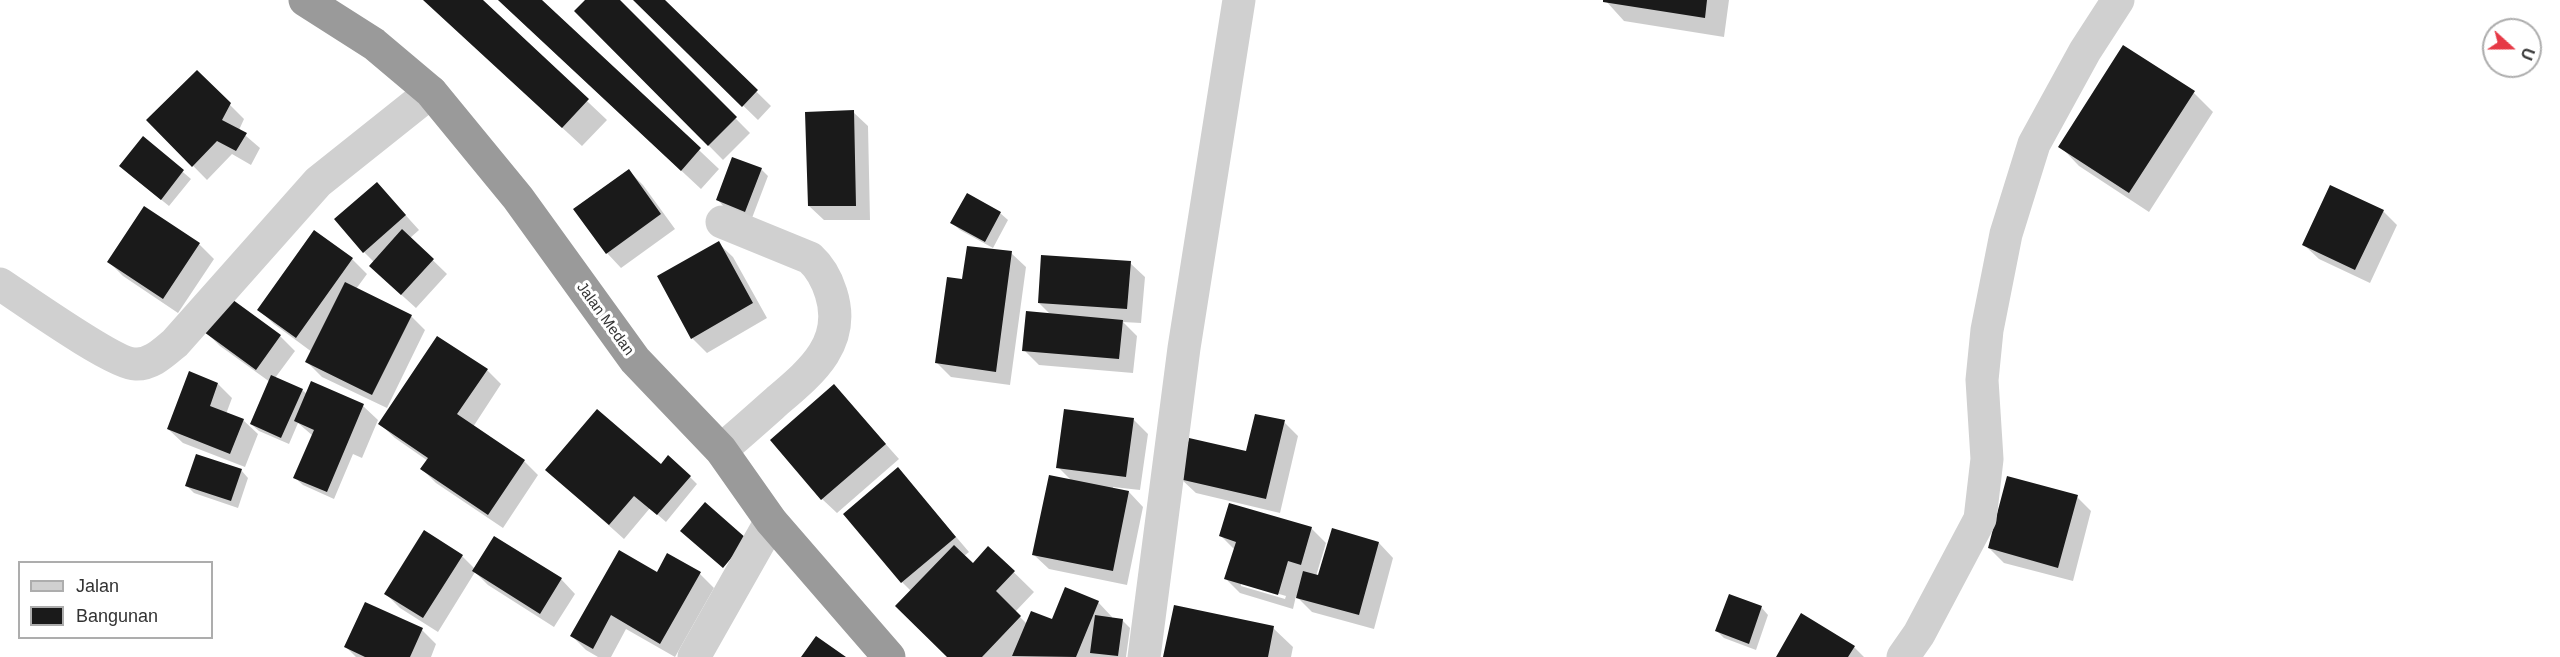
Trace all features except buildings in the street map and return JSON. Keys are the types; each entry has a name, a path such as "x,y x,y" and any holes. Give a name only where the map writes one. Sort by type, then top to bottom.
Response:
{"highway":[{"name":"Jalan Medan","path":"305,0 374,44 431,92 518,198 634,360 721,450 771,521 889,657"}],"street":[{"path":"1144,657 1184,348 1239,0"},
{"path":"1903,657 1919,634 1980,519 1988,459 1983,380 1987,330 2006,234 2034,144 2085,51 2118,0"},
{"path":"0,284 110,355 135,364 153,360 175,343 318,182 431,92"},
{"path":"721,450 814,369 826,350 836,320 836,309 827,280 817,264 810,258 722,222"},
{"path":"694,657 771,521"}]}
